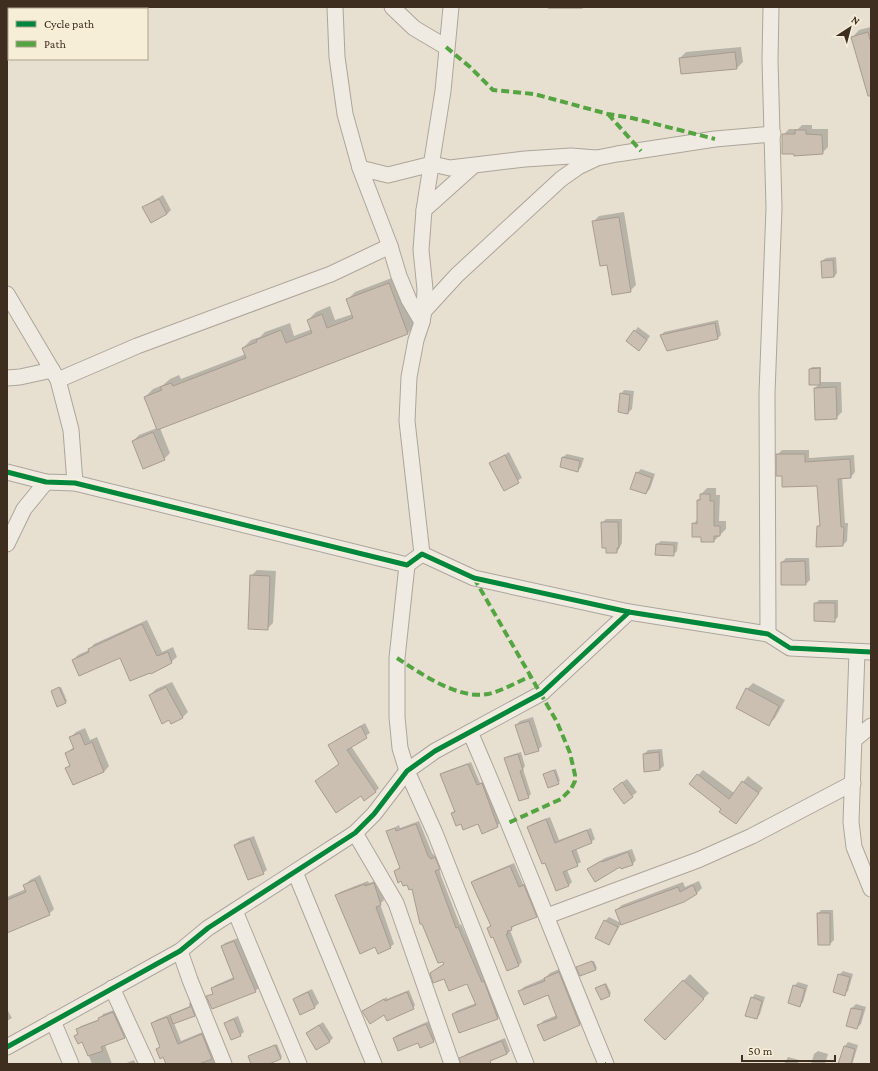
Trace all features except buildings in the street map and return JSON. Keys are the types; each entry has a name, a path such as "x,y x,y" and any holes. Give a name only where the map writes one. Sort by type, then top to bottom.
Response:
{"street":[{"path":"335,7 336,57 343,100 360,168 409,300 423,316"},
{"path":"392,7 414,28 446,47"},
{"path":"422,554 406,422 409,377 416,340 423,316 425,289 421,250 424,210 443,91 451,7"},
{"path":"768,634 766,393 774,208 770,60 771,7"},
{"path":"360,168 388,175 432,164 450,168 472,167 525,159 571,156 597,158 715,139 773,134"},
{"path":"423,316 457,275 555,185 578,167 597,158"},
{"path":"424,210 472,167"},
{"path":"7,378 55,375 331,274 390,246"},
{"path":"8,298 55,375 71,430 75,483"},
{"path":"7,472 46,482 75,483 407,565"},
{"path":"7,544 24,509 46,482"},
{"path":"422,554 407,565 397,658 397,695 400,748 407,771 435,833 526,1064"},
{"path":"422,554 474,578 629,612 768,634 790,648 864,652 854,740 851,822 854,847 870,884"},
{"path":"7,1048 180,951 208,928 355,833 374,814 407,771 435,751 542,693 629,612"},
{"path":"854,740 871,726"},
{"path":"470,732 547,916 606,1064"},
{"path":"547,916 698,860 752,836 853,783"},
{"path":"355,833 396,903 452,1064"},
{"path":"295,872 374,1064"},
{"path":"235,911 299,1064"},
{"path":"180,951 190,980 224,1064"},
{"path":"112,988 146,1064"},
{"path":"53,1021 71,1064"}],"marked path":[{"path":"446,47 470,67 493,90 534,94 608,114 632,118 715,139"},
{"path":"608,114 641,151"},
{"path":"474,578 557,722 570,753 575,775 575,781 571,789 561,799 508,823"},
{"path":"397,658 440,684 464,693 476,695 499,691 531,676"}],"cycle path":[{"path":"7,472 46,482 75,483 407,565 422,554 474,578 629,612 768,634 790,648 871,652"},
{"path":"7,1047 180,951 208,928 355,833 374,814 407,771 435,751 542,693 629,612"}]}
